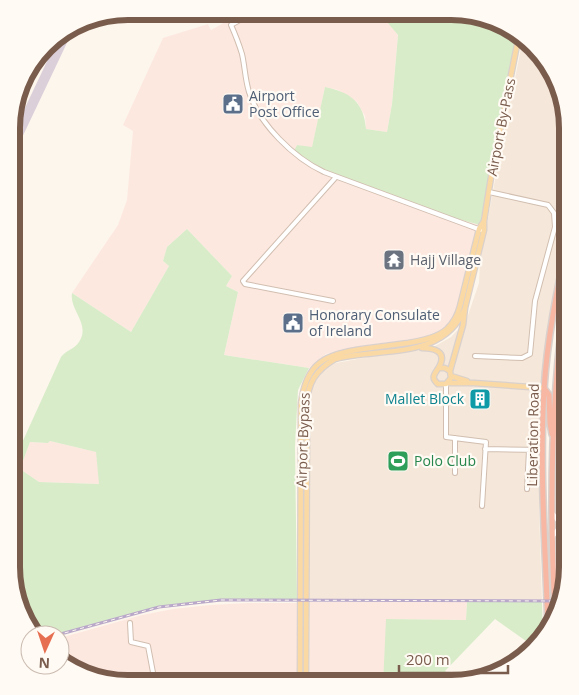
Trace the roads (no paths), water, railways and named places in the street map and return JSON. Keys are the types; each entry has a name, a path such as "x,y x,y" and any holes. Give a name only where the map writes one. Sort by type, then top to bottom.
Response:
{"highway":[{"name":"Liberation Road","path":"547,616 542,450 544,388 559,283"},
{"name":"Liberation Road","path":"555,596 554,439 559,347"},
{"path":"544,388 549,395 550,423 554,439"}],"main road":[{"name":"Airport By-Pass","path":"450,373 463,325 463,307 484,221 517,43"},
{"name":"Airport Bypass","path":"306,675 307,396 311,382 318,371 335,359 418,348 432,343 449,334 459,322 463,307"},
{"name":"Airport Bypass","path":"300,675 302,404 306,382 318,364 336,354 415,342 437,336 451,324 463,307"},
{"path":"418,348 437,350 441,357 439,368 434,374 435,381 438,384 474,383 544,388"},
{"path":"439,368 445,368 450,373 474,383"},
{"path":"447,384 450,373"}],"street":[{"path":"240,20 231,25 241,52 244,77 249,95 262,118 284,143 305,162 336,177 482,230"},
{"path":"333,301 245,284 243,281 336,177"},
{"path":"475,356 522,358 530,354 535,301 554,227 554,213 548,205 489,192"},
{"path":"447,384 445,437 485,441 482,506"},
{"path":"455,438 455,473"},
{"path":"485,449 542,450"},
{"path":"528,489 529,450"},
{"path":"553,514 559,521"},
{"path":"553,536 559,528"},
{"path":"130,623 131,642 148,646 154,675"}],"railway":[{"path":"70,631 159,607 221,600 553,601"}],"place":[{"name":"Airport Post Office","path":"233,104"},
{"name":"Hajj Village","path":"394,260"},
{"name":"Honorary Consulate of Ireland","path":"293,323"},
{"name":"Mallet Block","path":"480,399"},
{"name":"Polo Club","path":"398,461"}]}
